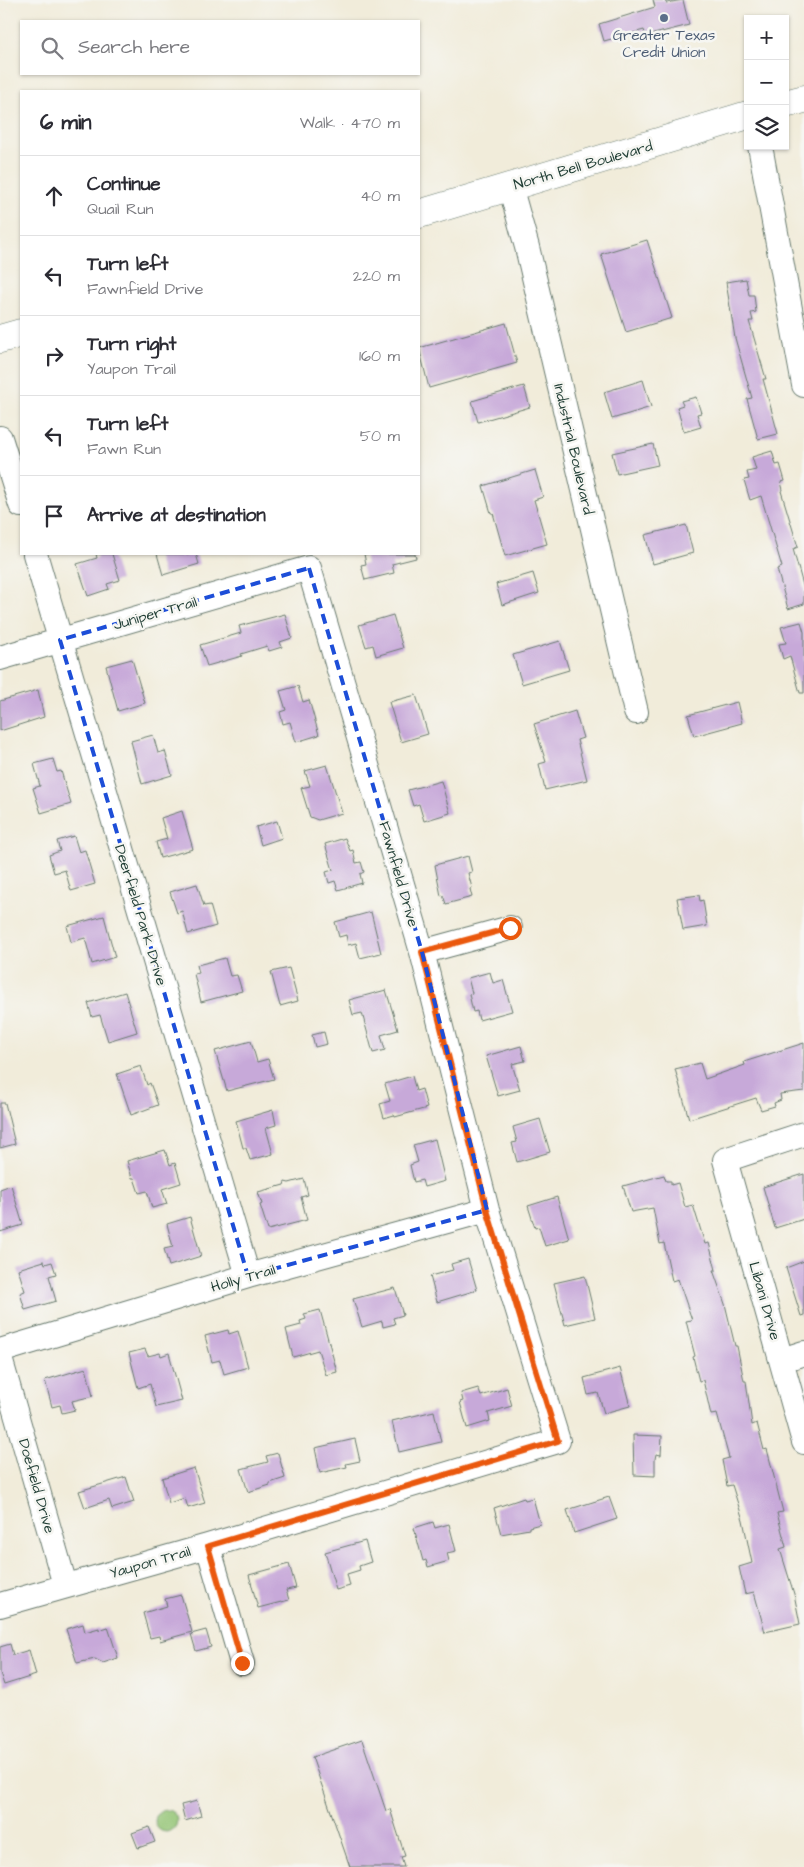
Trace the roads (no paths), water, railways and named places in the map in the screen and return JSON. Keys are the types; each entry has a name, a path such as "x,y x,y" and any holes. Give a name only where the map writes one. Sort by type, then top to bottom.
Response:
{"main road":[{"path":"789,103 804,99"},
{"name":"North Bell Boulevard","path":"420,214 744,116"},
{"path":"0,339 20,332"}],"street":[{"path":"761,150 804,385"},
{"name":"Industrial Boulevard","path":"510,186 527,246 636,712"},
{"path":"0,438 20,502"},
{"name":"Deerfield Park Drive","path":"35,555 248,1276"},
{"name":"Juniper Trail","path":"0,658 309,568"},
{"name":"Fawnfield Drive","path":"309,568 422,952 487,1210 558,1441"},
{"path":"422,952 510,928"},
{"name":"Libani Drive","path":"804,1134 724,1160 793,1357 804,1442"},
{"name":"Holly Trail","path":"0,1351 248,1276 487,1210"},
{"name":"Doefield Drive","path":"0,1358 65,1585"},
{"name":"Yaupon Trail","path":"0,1605 65,1585 208,1546 558,1441"},
{"path":"208,1546 242,1663"}],"place":[{"name":"Greater Texas Credit Union","path":"664,18"}]}
